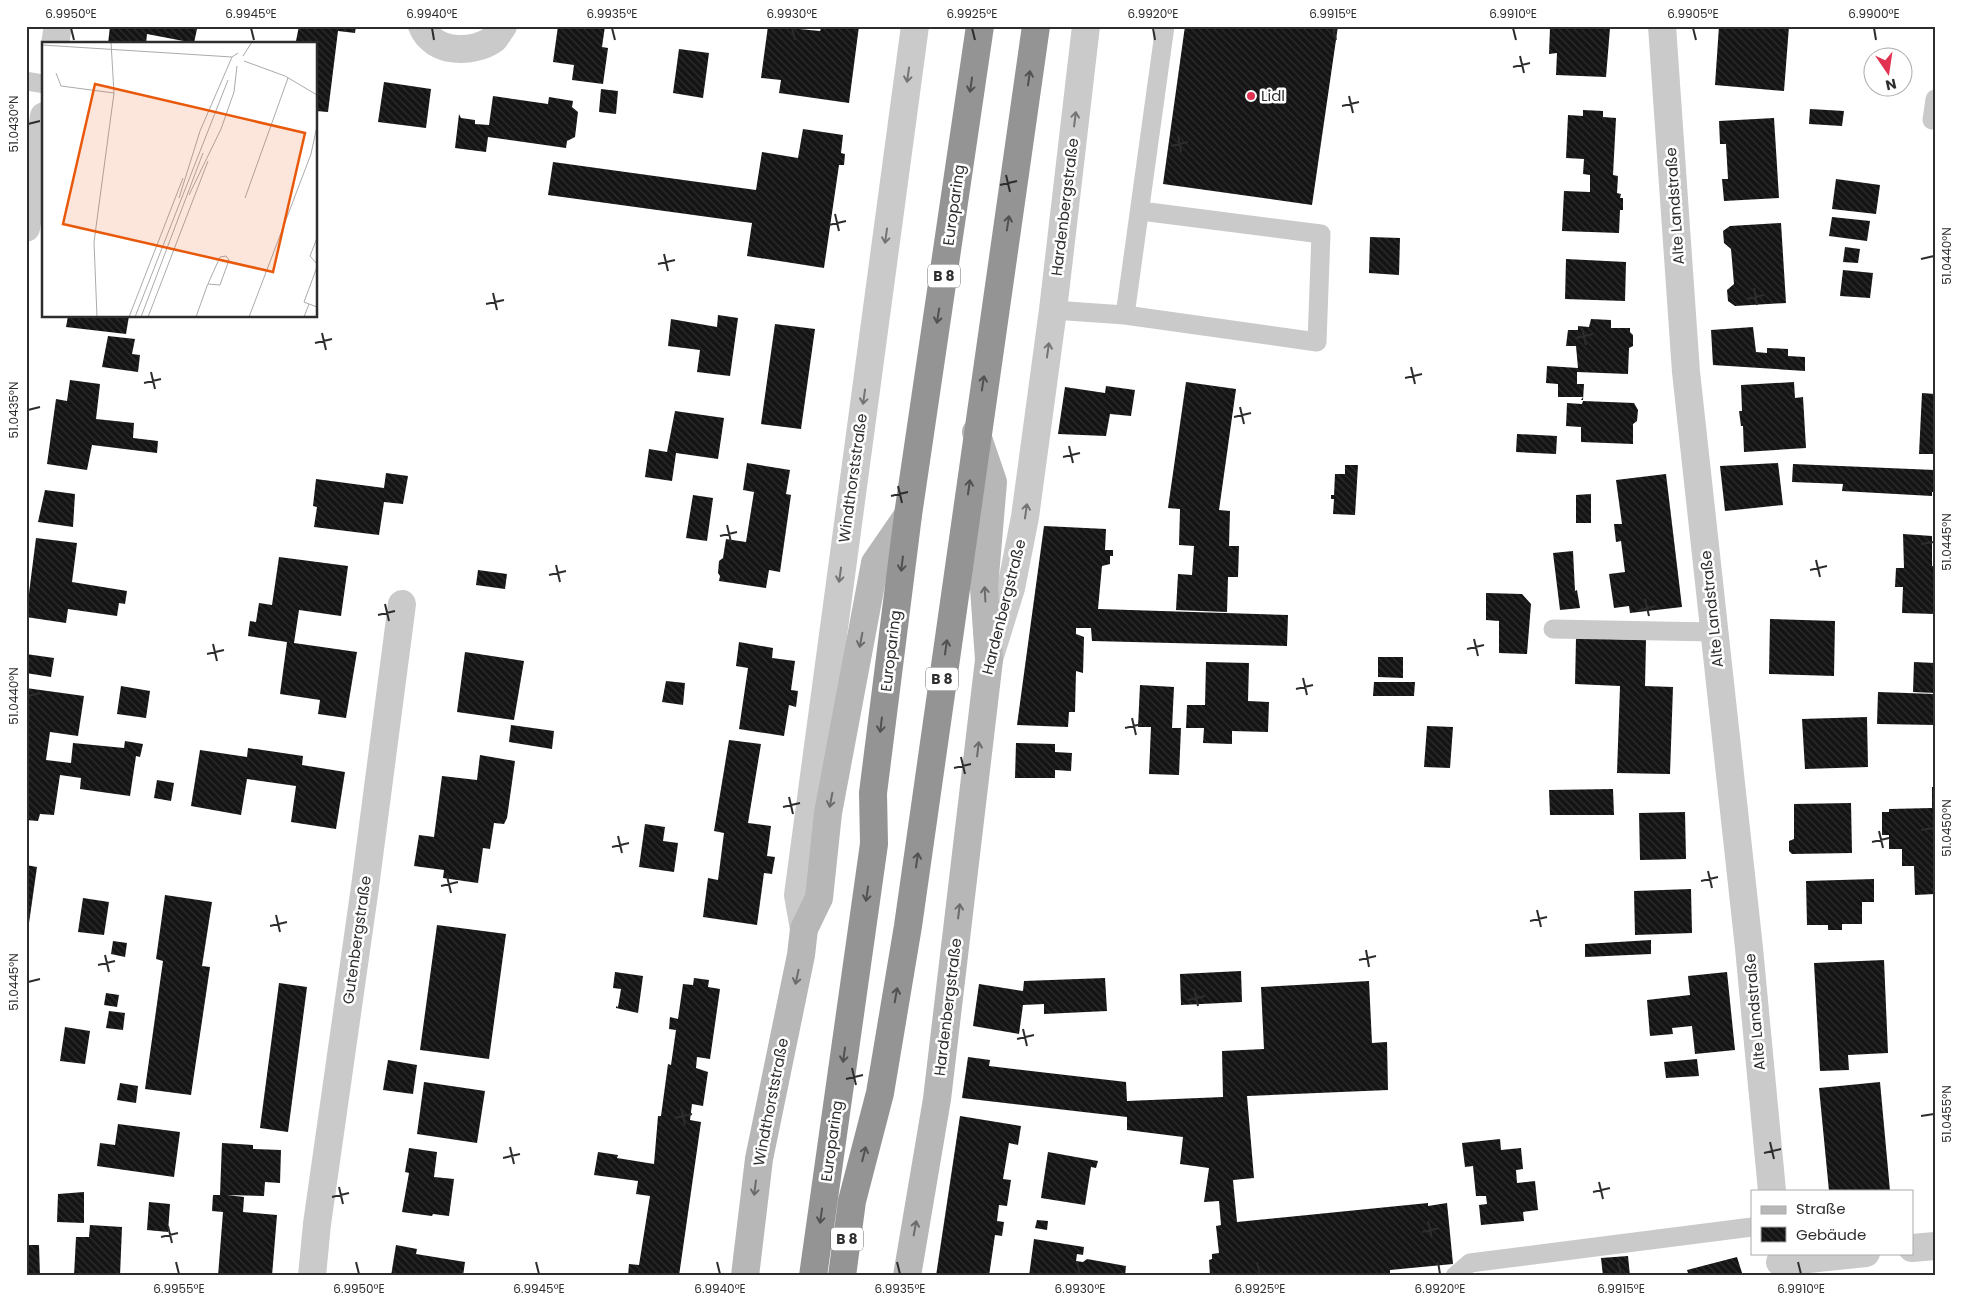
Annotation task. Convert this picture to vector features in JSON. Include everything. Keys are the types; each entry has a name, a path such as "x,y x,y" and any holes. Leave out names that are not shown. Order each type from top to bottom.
{"highway":[{"name":"Europaring","path":"813,1276 874,844 873,793 908,515 980,26"},
{"name":"Europaring","path":"842,1276 852,1201 880,1093 908,926 976,432 1036,26"}],"main road":[{"name":"Europaring","path":"976,432 993,482 984,588 989,660"},
{"name":"Windthorststraße","path":"745,1276 759,1160 801,955 804,929 819,898 828,813 876,564 908,515"},
{"name":"Hardenbergstraße","path":"907,1276 937,1099 989,660"}],"street":[{"path":"55,42 58,26"},
{"path":"422,26 436,43 447,48 465,50 481,46 495,38 503,26"},
{"name":"Windthorststraße","path":"804,929 798,895 799,885 915,26"},
{"name":"Hardenbergstraße","path":"989,660 1011,588 1026,517 1053,310 1086,26"},
{"name":"Alte Landstraße","path":"1662,26 1686,372 1749,948 1772,1190"},
{"path":"26,228 42,128"},
{"name":"Gutenbergstraße","path":"312,1276 317,1224 365,887 402,604"},
{"path":"1914,1248 1935,1246"},
{"path":"1781,1264 1858,1254"}],"lane":[{"path":"1125,315 1165,26"},
{"path":"26,81 42,84"},
{"path":"1932,120 1935,99"},
{"path":"1053,310 1125,315 1317,342 1321,234 1141,210"},
{"path":"1553,630 1714,632"},
{"path":"1455,1276 1470,1264 1751,1227"}],"building":[{"path":"110,26 178,26 197,29 194,42 147,34 146,42 108,42"},
{"path":"299,26 356,26 355,33 338,31 328,112 318,111 318,42 292,42 296,41"},
{"path":"558,26 605,26 602,47 608,48 603,84 572,80 574,65 553,62"},
{"path":"768,26 820,31 822,26 859,26 849,103 779,93 781,80 761,78"},
{"name":"Lidl","path":"1185,26 1338,26 1312,205 1163,184"},
{"path":"1542,26 1610,28 1606,77 1556,75 1557,53 1549,54 1550,28"},
{"path":"1719,26 1789,26 1784,91 1715,85"},
{"path":"679,49 709,53 703,98 673,93"},
{"path":"384,82 431,89 426,128 378,122"},
{"path":"601,89 618,91 616,114 599,112"},
{"path":"493,96 548,104 549,97 573,101 572,107 578,112 575,137 567,141 566,148 488,137 486,152 455,148 459,114 461,118 475,120 475,124 489,125"},
{"path":"1810,109 1844,111 1842,126 1809,124"},
{"path":"1583,110 1603,111 1603,117 1616,118 1613,175 1618,176 1617,193 1621,194 1620,198 1623,198 1623,210 1620,210 1619,233 1562,231 1564,191 1590,192 1590,175 1583,174 1584,159 1566,158 1568,115 1583,116"},
{"path":"1774,118 1779,198 1724,201 1722,179 1728,179 1726,144 1720,144 1719,121"},
{"path":"803,129 843,135 841,153 845,154 844,165 839,165 824,268 747,256 752,223 548,195 553,162 756,190 762,152 798,158"},
{"path":"1836,179 1880,185 1876,214 1832,209"},
{"path":"1832,217 1870,221 1867,241 1829,236"},
{"path":"1781,223 1786,303 1735,306 1728,301 1727,290 1734,284 1731,249 1724,243 1723,231 1730,226"},
{"path":"1370,237 1400,238 1399,275 1369,273"},
{"path":"1845,247 1860,249 1858,263 1843,262"},
{"path":"1566,259 1626,262 1625,301 1565,299"},
{"path":"1843,270 1873,273 1870,298 1840,296"},
{"path":"718,315 738,318 730,376 697,372 700,350 668,346 671,319 717,327"},
{"path":"68,318 129,318 126,334 66,327"},
{"path":"1591,319 1611,320 1611,328 1630,328 1630,332 1633,335 1633,346 1629,348 1628,374 1577,372 1577,384 1584,384 1583,400 1581,400 1583,397 1558,397 1558,384 1546,383 1547,366 1578,368 1576,346 1566,346 1568,330 1578,330 1578,326 1589,327"},
{"path":"775,324 815,329 801,429 761,424"},
{"path":"1753,327 1756,352 1767,353 1767,348 1788,349 1788,356 1805,357 1805,371 1713,365 1711,330"},
{"path":"108,336 135,339 132,354 140,355 138,372 102,367"},
{"path":"70,380 100,384 96,419 134,423 133,438 158,441 157,453 92,445 87,470 47,464 56,399 67,401"},
{"path":"1186,382 1236,389 1219,510 1230,511 1229,546 1239,546 1238,577 1228,577 1227,612 1176,610 1178,574 1192,575 1194,546 1179,545 1180,509 1168,508"},
{"path":"1794,382 1795,398 1803,397 1806,448 1744,452 1743,426 1741,426 1739,411 1742,411 1741,385"},
{"path":"1106,386 1135,390 1131,416 1110,414 1106,436 1058,434 1065,387 1105,393"},
{"path":"1922,393 1935,394 1935,454 1919,454"},
{"path":"1583,401 1634,403 1638,410 1637,421 1633,424 1633,444 1581,442 1581,427 1566,426 1567,403 1582,404"},
{"path":"675,411 724,418 718,459 676,453 672,481 645,477 649,449 667,452"},
{"path":"1517,434 1557,436 1556,454 1516,452"},
{"path":"747,463 790,470 786,494 791,495 780,572 769,570 766,588 719,581 719,561 723,558 726,539 746,542 754,492 743,490"},
{"path":"1778,463 1783,505 1725,511 1720,466"},
{"path":"1793,464 1935,470 1935,492 1932,492 1932,496 1842,491 1843,484 1792,482"},
{"path":"1345,465 1358,465 1355,515 1333,514 1334,499 1331,499 1331,495 1334,495 1335,474 1345,474"},
{"path":"386,473 408,476 403,504 384,502 379,535 314,527 317,507 313,506 316,479 384,488"},
{"path":"1666,474 1682,607 1630,613 1629,606 1614,608 1609,574 1625,572 1621,541 1616,542 1614,524 1622,524 1616,480"},
{"path":"45,490 75,494 73,527 38,522"},
{"path":"1591,494 1591,523 1576,523 1576,495"},
{"path":"693,495 713,498 707,541 686,538"},
{"path":"1044,526 1106,529 1105,550 1113,550 1113,556 1110,556 1110,564 1102,566 1098,609 1288,615 1287,646 1092,641 1091,628 1076,628 1076,634 1084,637 1083,673 1076,671 1075,712 1069,712 1068,727 1017,725"},
{"path":"1903,534 1932,536 1932,566 1935,566 1935,614 1902,613 1903,587 1895,587 1896,568 1904,568"},
{"path":"36,538 77,543 72,582 127,591 125,604 119,603 117,616 68,609 66,623 26,617"},
{"path":"1573,551 1575,591 1577,590 1580,608 1560,610 1553,553"},
{"path":"279,557 348,566 341,616 299,610 294,643 357,652 346,718 318,714 320,700 280,694 287,642 248,636 250,621 256,622 259,603 272,605"},
{"path":"478,570 507,574 505,589 476,585"},
{"path":"1486,593 1522,594 1531,604 1527,654 1499,653 1499,621 1486,620"},
{"path":"1770,619 1835,621 1834,676 1769,674"},
{"path":"1576,638 1646,640 1645,686 1673,687 1670,774 1617,773 1620,686 1575,684"},
{"path":"739,642 773,648 772,658 795,661 791,690 798,691 796,707 789,705 784,736 739,729 748,668 736,666"},
{"path":"465,652 524,661 514,720 457,712"},
{"path":"26,654 54,658 51,677 26,673"},
{"path":"1378,657 1403,657 1403,678 1378,677"},
{"path":"1206,662 1249,663 1248,701 1269,702 1268,732 1232,731 1232,744 1203,743 1204,728 1186,728 1187,705 1205,705"},
{"path":"1914,662 1935,663 1935,693 1913,692"},
{"path":"666,681 685,683 683,705 662,702"},
{"path":"1374,682 1415,682 1414,696 1373,696"},
{"path":"1140,685 1174,687 1172,728 1181,728 1179,775 1149,774 1151,727 1138,727"},
{"path":"121,686 150,691 146,718 117,714"},
{"path":"26,688 84,696 78,736 50,732 46,760 71,763 73,743 124,748 125,741 143,744 140,757 136,756 130,796 80,789 81,778 60,775 54,815 40,814 38,821 26,820"},
{"path":"1878,692 1935,694 1935,725 1877,724"},
{"path":"1867,717 1868,767 1805,769 1802,719"},
{"path":"511,725 554,731 552,749 509,742"},
{"path":"1427,726 1453,727 1450,768 1424,767"},
{"path":"729,740 761,744 748,823 771,826 767,856 775,857 772,874 764,873 757,925 703,917 708,878 718,880 724,833 714,831"},
{"path":"1016,743 1055,744 1055,752 1072,753 1071,771 1055,770 1055,778 1015,778"},
{"path":"248,748 303,756 302,765 345,772 336,829 291,822 296,786 247,779 241,815 191,806 200,750 247,757"},
{"path":"480,755 515,761 507,818 504,824 494,823 490,849 483,848 478,883 443,878 444,870 414,866 419,835 434,837 442,776 477,780"},
{"path":"157,780 174,783 171,801 154,798"},
{"path":"1932,787 1935,787 1935,894 1915,895 1914,866 1902,866 1902,849 1889,849 1889,835 1882,835 1882,812 1889,812 1889,809 1932,808"},
{"path":"1613,789 1614,815 1550,815 1549,790"},
{"path":"1851,803 1852,853 1792,854 1789,851 1789,841 1794,839 1794,804"},
{"path":"1685,812 1686,859 1640,860 1639,813"},
{"path":"645,824 665,827 663,841 678,843 674,872 639,867"},
{"path":"26,865 37,867 27,937 26,936"},
{"path":"1874,879 1874,902 1862,902 1862,924 1842,924 1842,930 1828,930 1828,925 1807,925 1806,881"},
{"path":"1691,889 1692,933 1635,935 1634,891"},
{"path":"165,895 212,902 202,966 210,967 191,1095 145,1089 163,961 156,959"},
{"path":"83,898 109,902 104,935 78,932"},
{"path":"437,925 506,934 489,1059 420,1050"},
{"path":"1651,940 1651,954 1585,957 1585,944"},
{"path":"113,941 127,943 125,957 111,954"},
{"path":"1884,960 1888,1053 1848,1055 1849,1070 1820,1071 1814,963"},
{"path":"1241,971 1242,1002 1181,1005 1180,974"},
{"path":"615,972 643,976 638,1013 616,1008 616,1006 618,1007 621,989 613,988"},
{"path":"1727,972 1735,1050 1695,1054 1692,1026 1672,1028 1673,1034 1650,1036 1647,1000 1690,995 1688,976"},
{"path":"694,978 709,980 708,987 720,989 710,1059 697,1057 696,1068 708,1072 703,1106 692,1104 690,1120 701,1122 679,1276 628,1276 629,1264 639,1265 650,1196 636,1194 638,1181 594,1175 598,1152 618,1155 617,1158 654,1164 658,1116 661,1116 668,1064 671,1065 676,1030 669,1029 670,1017 678,1019 683,984 693,985"},
{"path":"1105,978 1107,1011 1044,1014 1044,1004 1023,1005 1019,1034 973,1026 979,984 1023,991 1024,981"},
{"path":"1369,981 1372,1043 1387,1042 1388,1090 1247,1096 1254,1178 1233,1180 1237,1222 1428,1203 1428,1206 1447,1203 1453,1264 1390,1270 1390,1274 1400,1273 1400,1276 1210,1276 1209,1260 1212,1259 1212,1254 1219,1253 1216,1226 1221,1225 1219,1201 1204,1202 1209,1168 1180,1164 1183,1137 1127,1130 1127,1117 962,1098 968,1057 990,1060 989,1066 1126,1082 1127,1101 1223,1097 1222,1051 1264,1049 1261,987"},
{"path":"279,983 307,987 288,1132 260,1128"},
{"path":"106,993 119,995 117,1007 104,1005"},
{"path":"109,1011 125,1013 123,1030 106,1028"},
{"path":"65,1027 90,1031 85,1064 60,1061"},
{"path":"1697,1059 1699,1076 1666,1078 1664,1062"},
{"path":"388,1060 417,1065 413,1094 383,1090"},
{"path":"424,1082 485,1091 477,1143 417,1134"},
{"path":"1880,1082 1890,1190 1829,1190 1819,1088"},
{"path":"120,1083 138,1086 136,1103 117,1100"},
{"path":"960,1116 1021,1126 1018,1145 1009,1143 1003,1179 1011,1180 1007,1206 999,1205 997,1221 1004,1222 1002,1236 995,1235 989,1276 936,1276"},
{"path":"118,1124 180,1132 174,1177 97,1166 100,1143 115,1145"},
{"path":"1500,1139 1501,1150 1521,1148 1523,1169 1516,1170 1517,1183 1535,1181 1538,1210 1523,1212 1524,1221 1481,1225 1479,1205 1487,1204 1486,1196 1476,1196 1473,1166 1465,1167 1462,1143"},
{"path":"222,1143 253,1145 253,1149 281,1150 280,1183 265,1182 264,1196 227,1195 244,1197 243,1212 277,1215 272,1276 218,1276 223,1212 212,1211 213,1195 220,1195"},
{"path":"409,1148 437,1152 434,1177 454,1179 449,1216 402,1212 409,1173 405,1172"},
{"path":"1048,1152 1098,1161 1096,1168 1091,1167 1085,1205 1041,1198"},
{"path":"84,1192 84,1223 57,1222 58,1194"},
{"path":"149,1202 170,1204 168,1232 147,1230"},
{"path":"1037,1220 1048,1221 1047,1230 1035,1228"},
{"path":"90,1225 122,1227 120,1276 74,1276 76,1237 89,1237"},
{"path":"1034,1239 1084,1247 1083,1255 1077,1254 1076,1261 1083,1262 1087,1259 1126,1266 1125,1276 1029,1276"},
{"path":"26,1245 39,1245 40,1276 26,1276"},
{"path":"396,1245 417,1249 416,1254 465,1262 463,1276 391,1276"},
{"path":"1628,1256 1630,1276 1603,1276 1601,1258"},
{"path":"1737,1257 1743,1276 1689,1276 1687,1270"}],"place":[{"name":"Lidl","path":"1251,96"}]}
